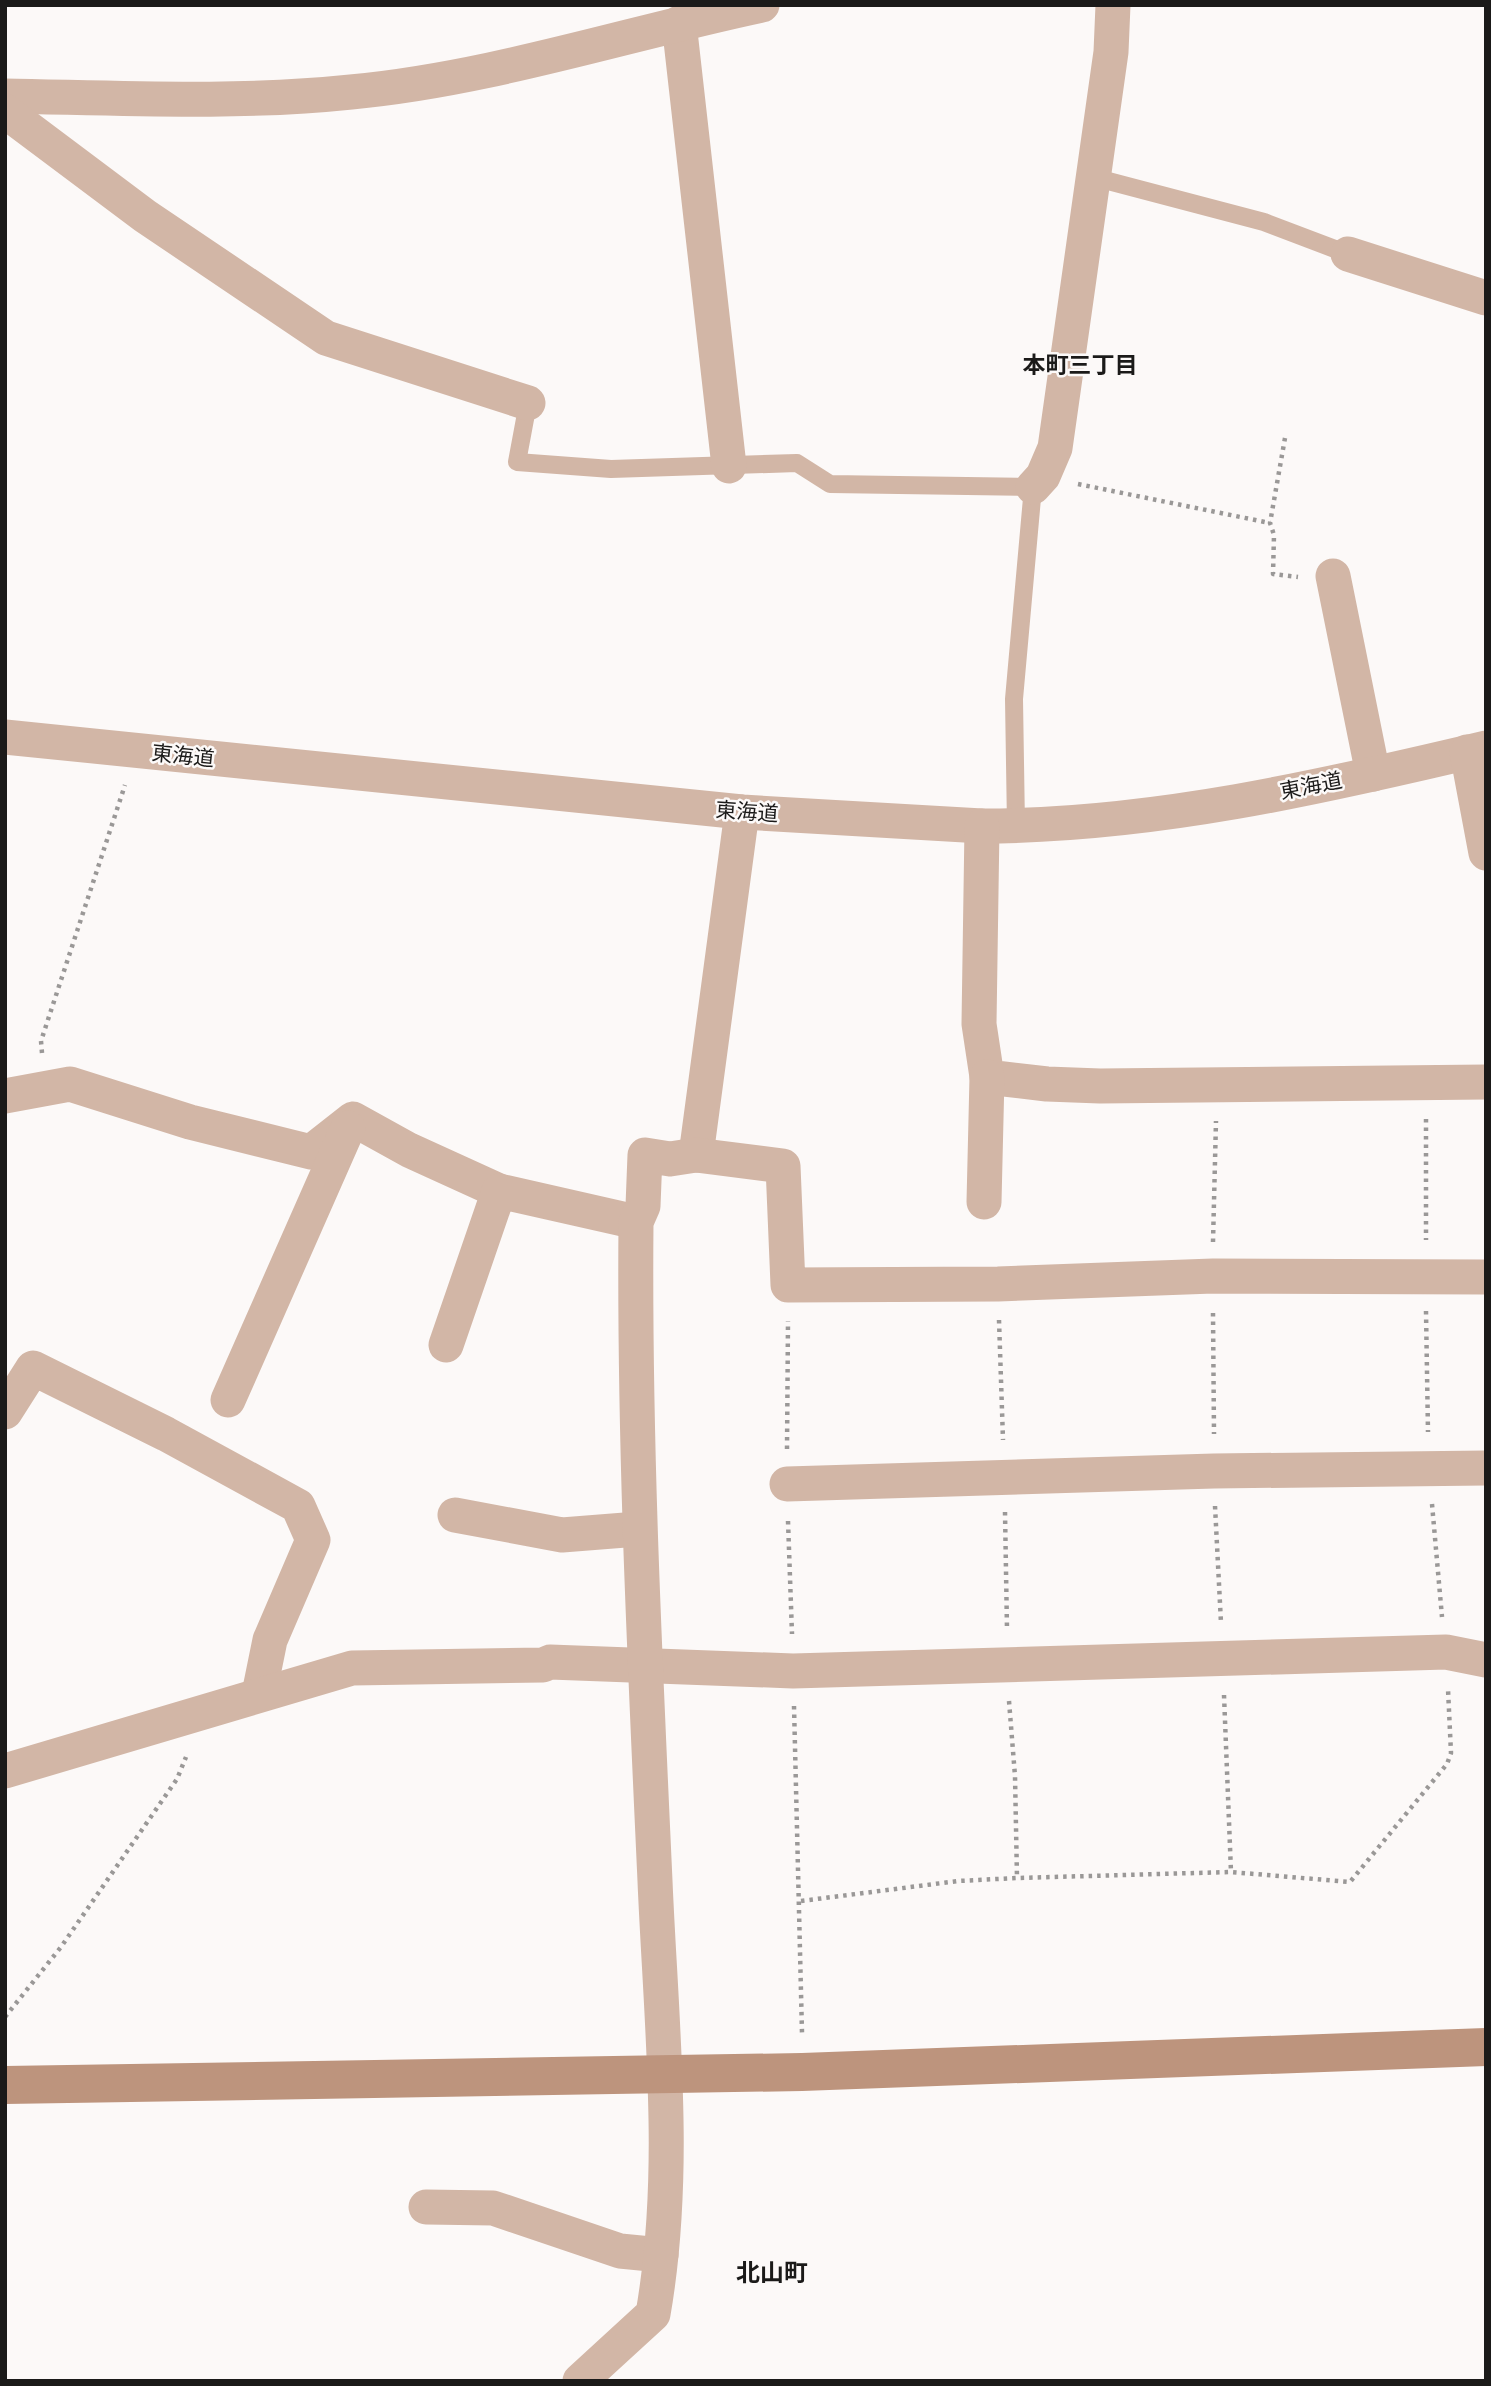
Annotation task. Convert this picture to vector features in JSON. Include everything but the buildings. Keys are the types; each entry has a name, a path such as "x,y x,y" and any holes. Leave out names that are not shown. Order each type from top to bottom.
{"street":[{"path":"5,96 220,98 351,93 463,76 762,5"},
{"path":"1038,482 1055,448 1111,51 1113,5"},
{"path":"679,23 729,466"},
{"path":"5,111 145,216 326,338 528,403"},
{"path":"1348,254 1486,298"},
{"path":"1333,576 1373,774"},
{"name":"東海道","path":"5,737 742,812 982,826 1016,826 1148,814 1373,774 1476,750"},
{"path":"1476,750 1486,853"},
{"path":"696,1155 742,812"},
{"path":"982,826 979,1024 987,1077 984,1202"},
{"path":"987,1077 1047,1084 1216,1087 1486,1082"},
{"path":"5,1096 70,1084 190,1122 311,1152 353,1119"},
{"path":"353,1119 409,1150 499,1191 636,1222"},
{"path":"228,1400 333,1156 353,1119"},
{"path":"580,2381 653,2314 667,2189 638,1529 634,1363 636,1222 643,1206 645,1155 670,1158 696,1155 783,1166 788,1285 998,1284 1213,1276 1486,1277"},
{"path":"446,1345 499,1191"},
{"path":"5,1412 33,1368 166,1434 298,1506 313,1541 270,1640 259,1694"},
{"path":"787,1484 1214,1471 1486,1468"},
{"path":"456,1515 562,1535 638,1529"},
{"path":"5,1771 352,1668 542,1665 550,1662 793,1671 1222,1661 1446,1652 1486,1660"},
{"path":"5,2085 802,2073 1486,2047"},
{"path":"426,2207 493,2208 620,2251 661,2255"}],"lane":[{"path":"1093,177 1264,222 1348,254"},
{"path":"528,403 517,462 611,469 797,463 830,484 1038,482 1014,699 1016,826"}],"path":[{"path":"1285,438 1270,523 1274,535 1273,574 1317,579 1333,576"},
{"path":"1038,482 1270,523"},
{"path":"44,1089 41,1041 137,751"},
{"path":"1216,1087 1214,1471 1231,1872"},
{"path":"998,1284 1008,1580 1006,1666 1015,1776 1017,1878"},
{"path":"801,1901 958,1881 1017,1878 1231,1872 1350,1882 1447,1764 1451,1753 1446,1652 1429,1469"},
{"path":"793,1671 801,1901 802,2073"},
{"path":"5,2017 61,1947 177,1779 204,1710"}],"district":[{"name":"本町三丁目","path":"1080,365"},
{"name":"北山町","path":"772,2273"}]}
